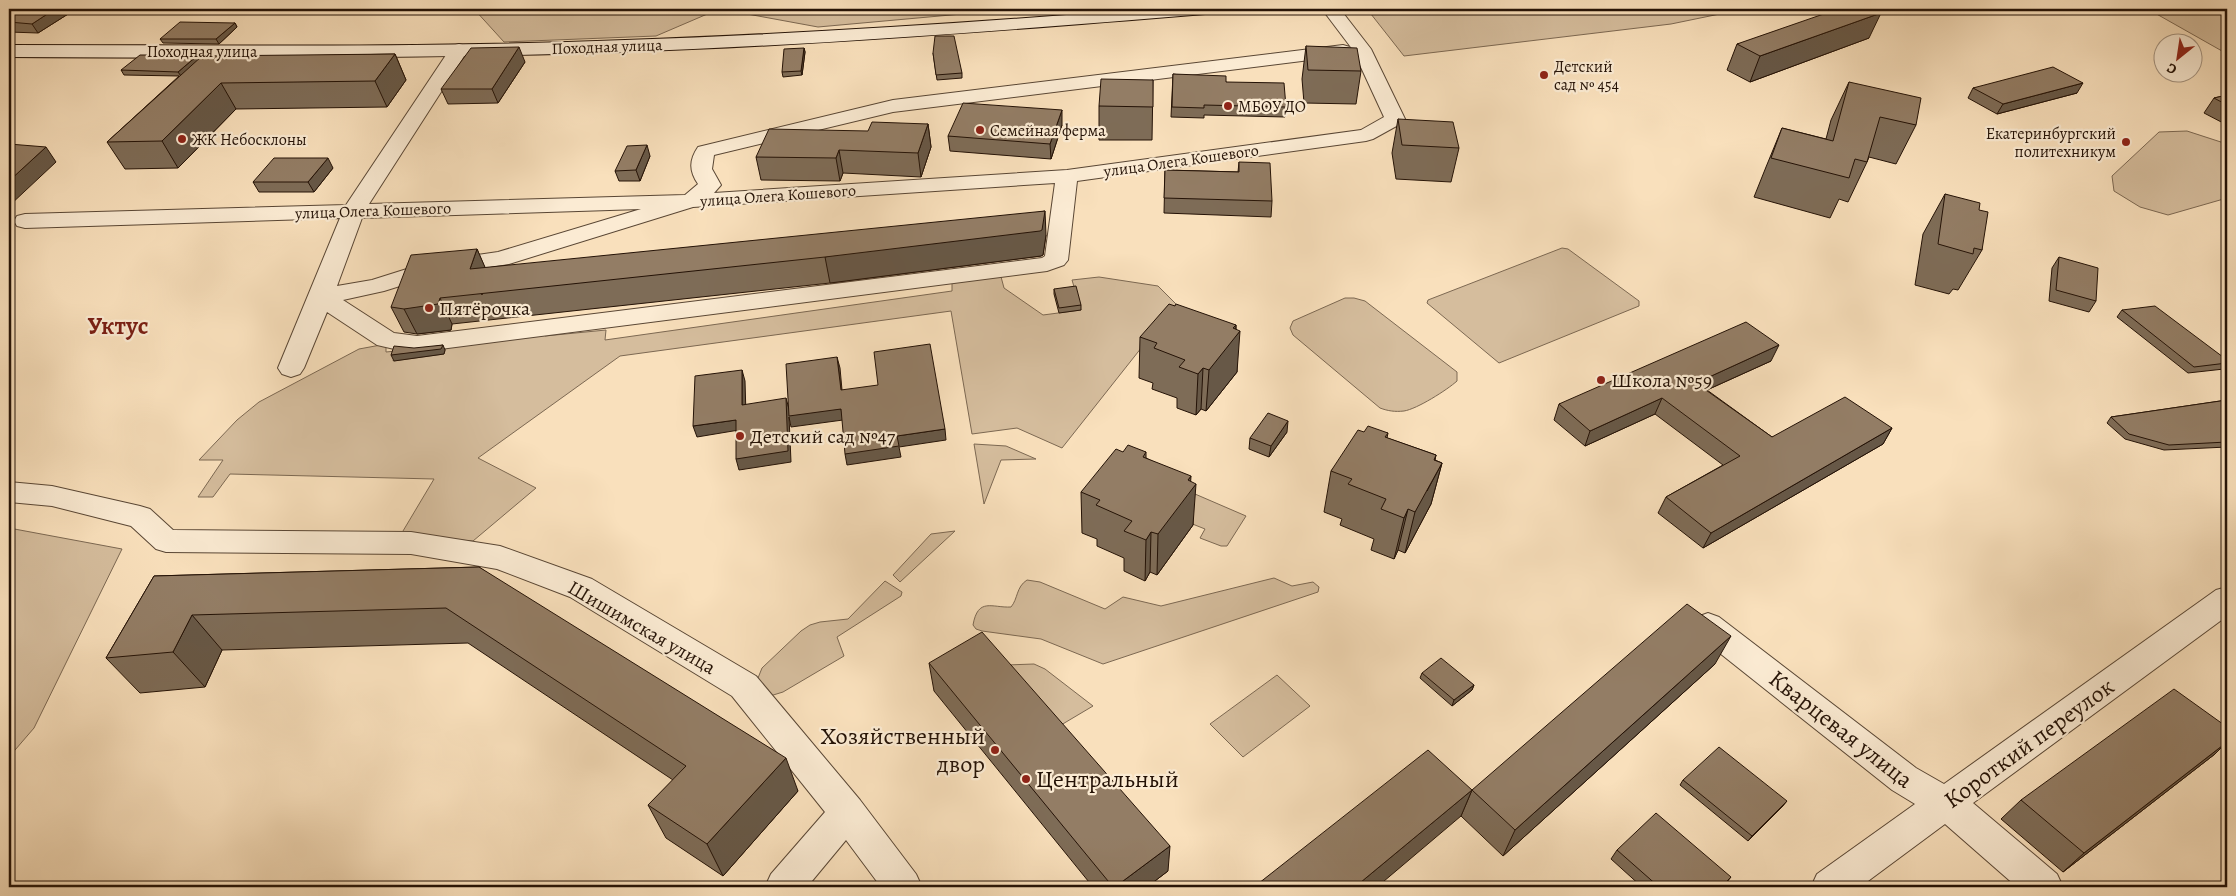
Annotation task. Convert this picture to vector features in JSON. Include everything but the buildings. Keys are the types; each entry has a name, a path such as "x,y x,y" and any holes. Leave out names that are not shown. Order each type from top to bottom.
{"street":[{"name":"Походная улица","path":"9,51 459,50 624,46 973,28 1205,9"},
{"name":"улица Олега Кошевого","path":"26,221 691,201 1067,176 1366,135 1395,119 1362,49 1331,9"},
{"path":"321,297 376,286 429,269 501,259 691,201 710,185 701,174 701,161 704,152 893,106 1362,49"},
{"path":"291,368 321,297 354,210 459,50"},
{"path":"321,297 386,339 417,344 1047,264 1056,260 1067,176"},
{"name":"Шишимская улица","path":"9,492 52,496 140,517 166,541 411,543 500,558 581,588 744,686 847,812 903,887"},
{"name":"Короткий переулок","path":"1830,887 2227,599"},
{"name":"Кварцевая улица","path":"1708,626 1904,779 1947,803 2044,887"},
{"path":"784,887 847,812"}],"shaded area":[{"path":"474,9 719,9 656,36 504,42"},
{"path":"720,9 1017,9 818,27"},
{"path":"1367,9 1744,9 1671,24 1404,56"},
{"path":"2153,12 2227,12 2227,52 2204,41 2204,32 2188,32"},
{"path":"2187,131 2227,144 2227,198 2168,215 2140,207 2114,191 2112,176 2159,132"},
{"path":"1562,248 1568,249 1639,301 1639,306 1499,363 1427,303 1428,300"},
{"path":"1000,273 1004,288 1043,315 1081,310 1072,280 1099,277 1158,286 1176,304 1062,448 1017,428 972,434 951,311 620,356 478,458 536,488 473,541 400,536 434,479 230,474 213,497 198,497 223,460 199,460 237,420 259,402 359,349 386,344 386,352 396,351 393,361 444,354 447,344 544,332 545,336 606,330 605,340 952,291 952,278"},
{"path":"1345,298 1365,301 1457,372 1457,381 1432,399 1410,410 1389,411 1380,408 1293,335 1290,328 1293,321"},
{"path":"974,444 1006,446 1036,459 1001,460 984,504"},
{"path":"1195,494 1246,516 1227,546 1221,546 1200,538 1205,529 1185,521"},
{"path":"9,528 122,549 34,728 9,757"},
{"path":"955,531 900,582 893,575 931,534"},
{"path":"1274,578 1292,586 1313,582 1319,587 1318,592 1103,664 1041,639 982,631 976,629 973,625 975,616 982,607 1011,607 1021,586 1027,580 1040,582 1105,609 1123,597 1161,606"},
{"path":"885,581 902,592 901,596 837,637 844,656 783,692 770,696 759,685 758,678 762,668 801,631 810,625 820,622 848,619"},
{"path":"1034,664 1045,669 1093,706 1061,725 1006,665"},
{"path":"1277,675 1310,706 1243,757 1210,724"}],"place":[{"name":"Детский сад № 454","path":"1544,75"},
{"name":"МБОУ ДО","path":"1228,106"},
{"name":"Семейная ферма","path":"980,130"},
{"name":"ЖК Небосклоны","path":"182,139"},
{"name":"Екатеринбургский политехникум","path":"2126,142"},
{"name":"Пятёрочка","path":"429,308"},
{"name":"Школа №59","path":"1601,380"},
{"name":"Детский сад №47","path":"740,436"},
{"name":"Хозяйственный двор","path":"995,750"},
{"name":"Центральный","path":"1026,779"}],"district":[{"name":"Уктус","path":"118,325"}]}
